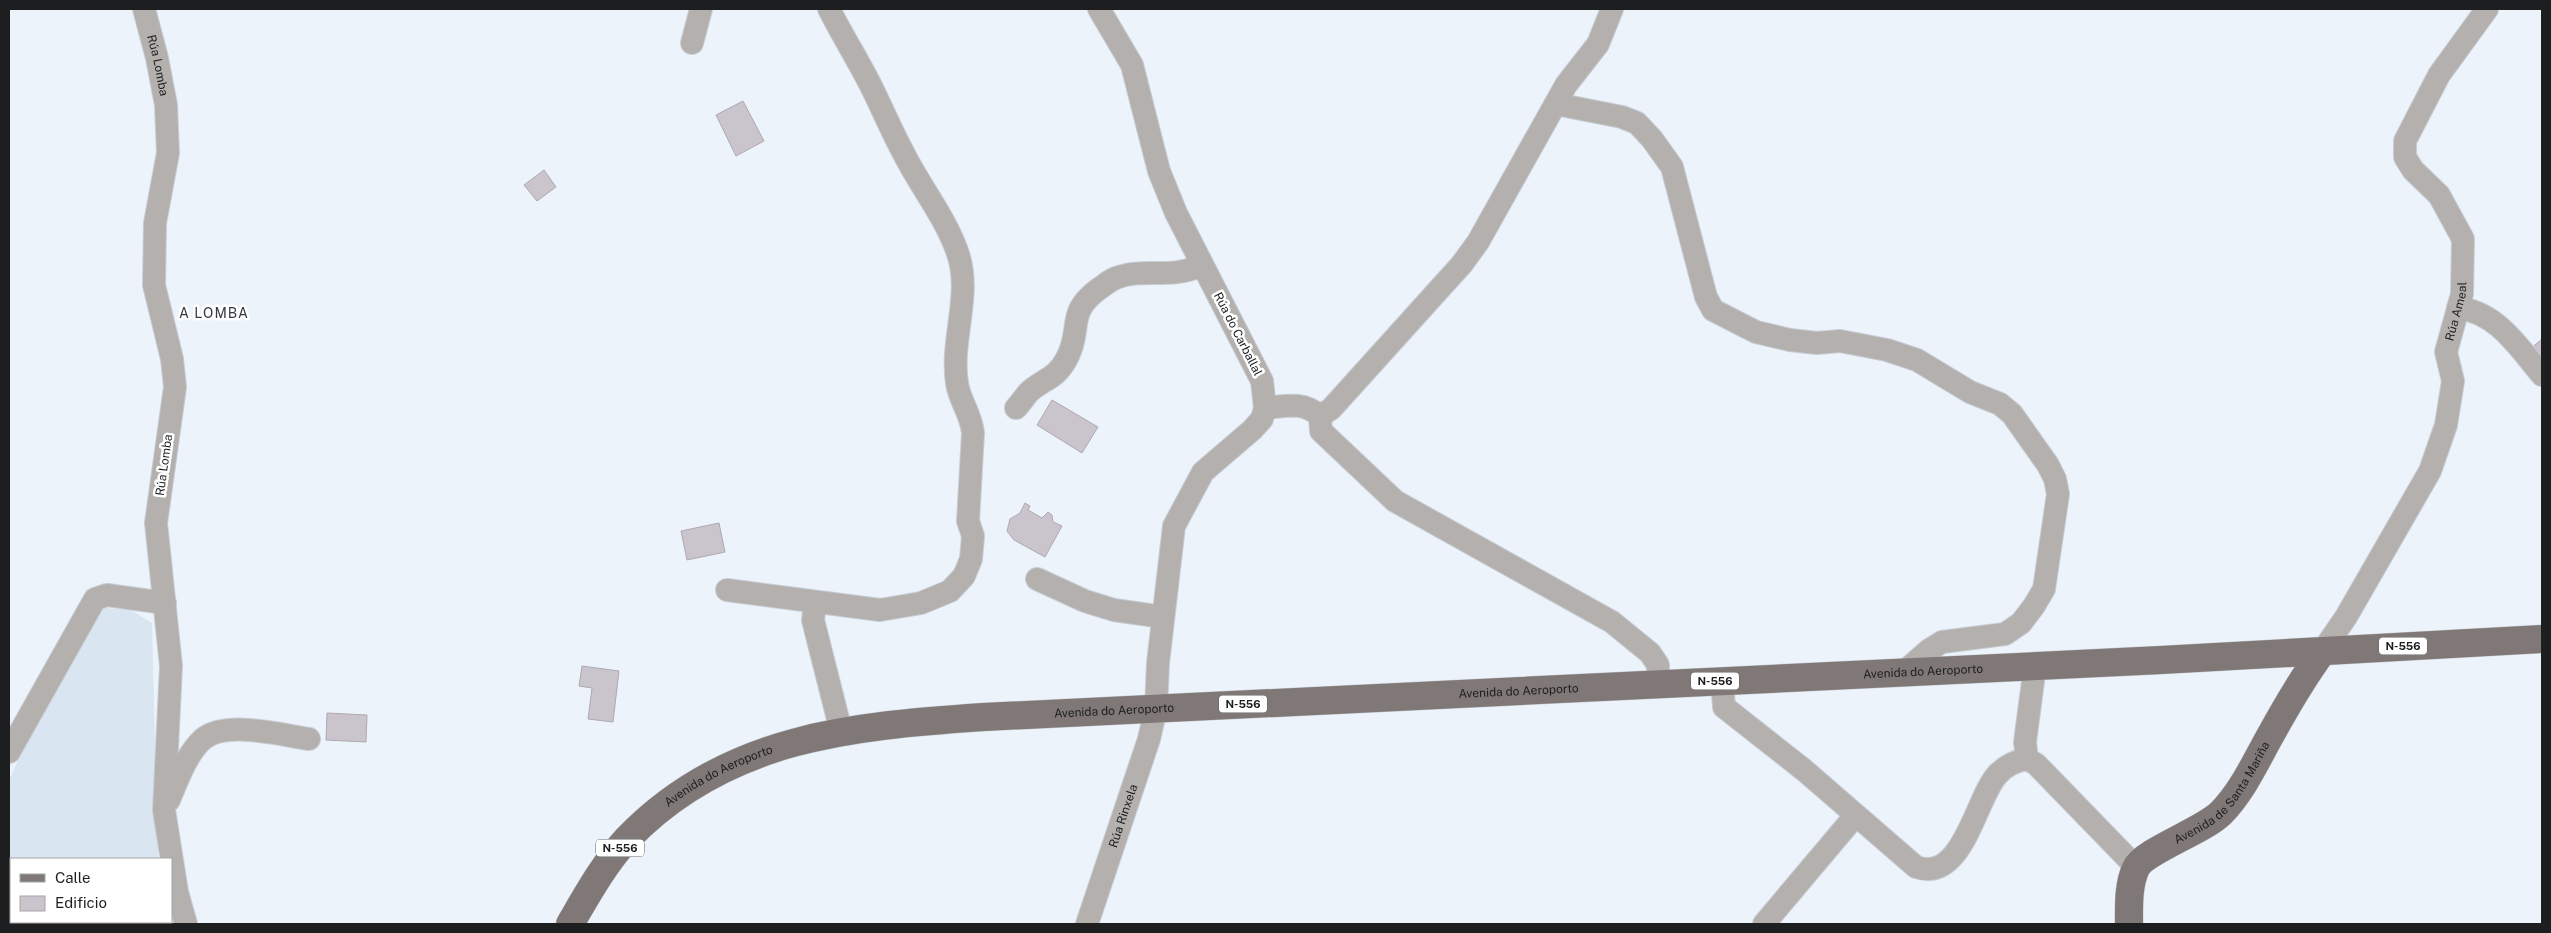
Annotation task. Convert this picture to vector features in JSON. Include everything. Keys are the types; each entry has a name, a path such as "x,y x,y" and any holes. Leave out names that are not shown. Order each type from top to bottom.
{"main road":[{"name":"Avenida do Aeroporto","path":"570,924 605,867 626,840 673,799 714,773 742,759 780,746 841,731 926,721 1156,708 2322,652 2542,639"},
{"name":"Avenida de Santa Mariña","path":"2136,867 2152,852 2189,835 2221,813 2247,777 2291,697 2322,652"},
{"path":"2129,924 2128,901 2136,867"}],"street":[{"name":"Rúa Lomba","path":"144,9 158,58 167,115 168,153 155,223 154,285 172,359 174,388 156,523 171,666 164,810 171,858"},
{"path":"692,43 701,9"},
{"path":"727,590 880,610 921,603 950,591 964,576 971,559 973,536 968,521 973,433 972,418 957,385 955,364 964,273 957,250 904,154 870,84 847,46 829,9"},
{"name":"Rúa do Carballal","path":"1099,9 1132,66 1159,171 1176,213 1262,381 1265,408"},
{"path":"1320,416 1331,409 1462,264 1478,242 1566,85 1598,44 1612,9"},
{"name":"Rúa Ameal","path":"2322,652 2346,617 2430,471 2446,425 2453,381 2446,352 2462,294 2463,239 2439,195 2409,163 2405,156 2405,141 2439,76 2487,9"},
{"path":"1556,104 1622,117 1637,123 1652,139 1672,167 1706,296 1713,310 1756,332 1790,340 1817,343 1840,341 1887,350 1917,360 1970,392 2000,404 2012,414 2048,465 2055,479 2058,494 2044,589 2034,606 2021,623 2005,634 1942,642 1928,650 1904,672"},
{"path":"1016,408 1029,392 1052,378 1068,357 1080,307 1086,298 1121,276 1189,272 1202,265"},
{"path":"2458,308 2468,309 2499,325 2542,375"},
{"path":"1156,708 1163,617 1174,526 1203,472 1252,430 1262,418 1265,408 1298,404 1313,410 1320,416 1320,431 1395,501 1620,628 1650,653 1658,665 1658,684"},
{"path":"1037,579 1085,601 1114,610 1163,617"},
{"path":"9,752 95,599 107,595 165,603"},
{"path":"815,602 813,620 841,731"},
{"path":"2027,759 2025,742 2035,666"},
{"path":"1722,681 1724,707 1804,770 1916,867 1927,870 1936,868 1959,848 1996,775 2006,767 2027,759 2036,764 2136,867"},
{"name":"Rúa Rinxela","path":"1092,922 1150,739 1156,708"},
{"path":"164,810 193,752 204,739 223,730 243,730 309,739"},
{"path":"1764,924 1856,816"},
{"name":"Rúa Lomba","path":"172,865 176,892 186,924"}],"shaded area":[{"path":"97,609 131,610 152,623 158,858 10,858 10,923 170,924 9,924 9,781 35,721"}],"building":[{"path":"743,101 764,141 736,156 716,115"},
{"path":"544,170 556,187 537,201 524,185"},
{"path":"2542,339 2542,366 2529,350"},
{"path":"1052,400 1098,427 1082,453 1037,425"},
{"path":"1025,503 1030,506 1028,510 1042,518 1048,512 1052,515 1053,522 1062,526 1045,557 1014,540 1007,531 1010,519 1020,513"},
{"path":"719,523 725,552 687,560 681,531"},
{"path":"582,666 619,671 613,722 588,719 592,688 579,686"},
{"path":"327,713 367,715 366,742 326,740"}],"district":[{"name":"A LOMBA","path":"214,313"}]}
